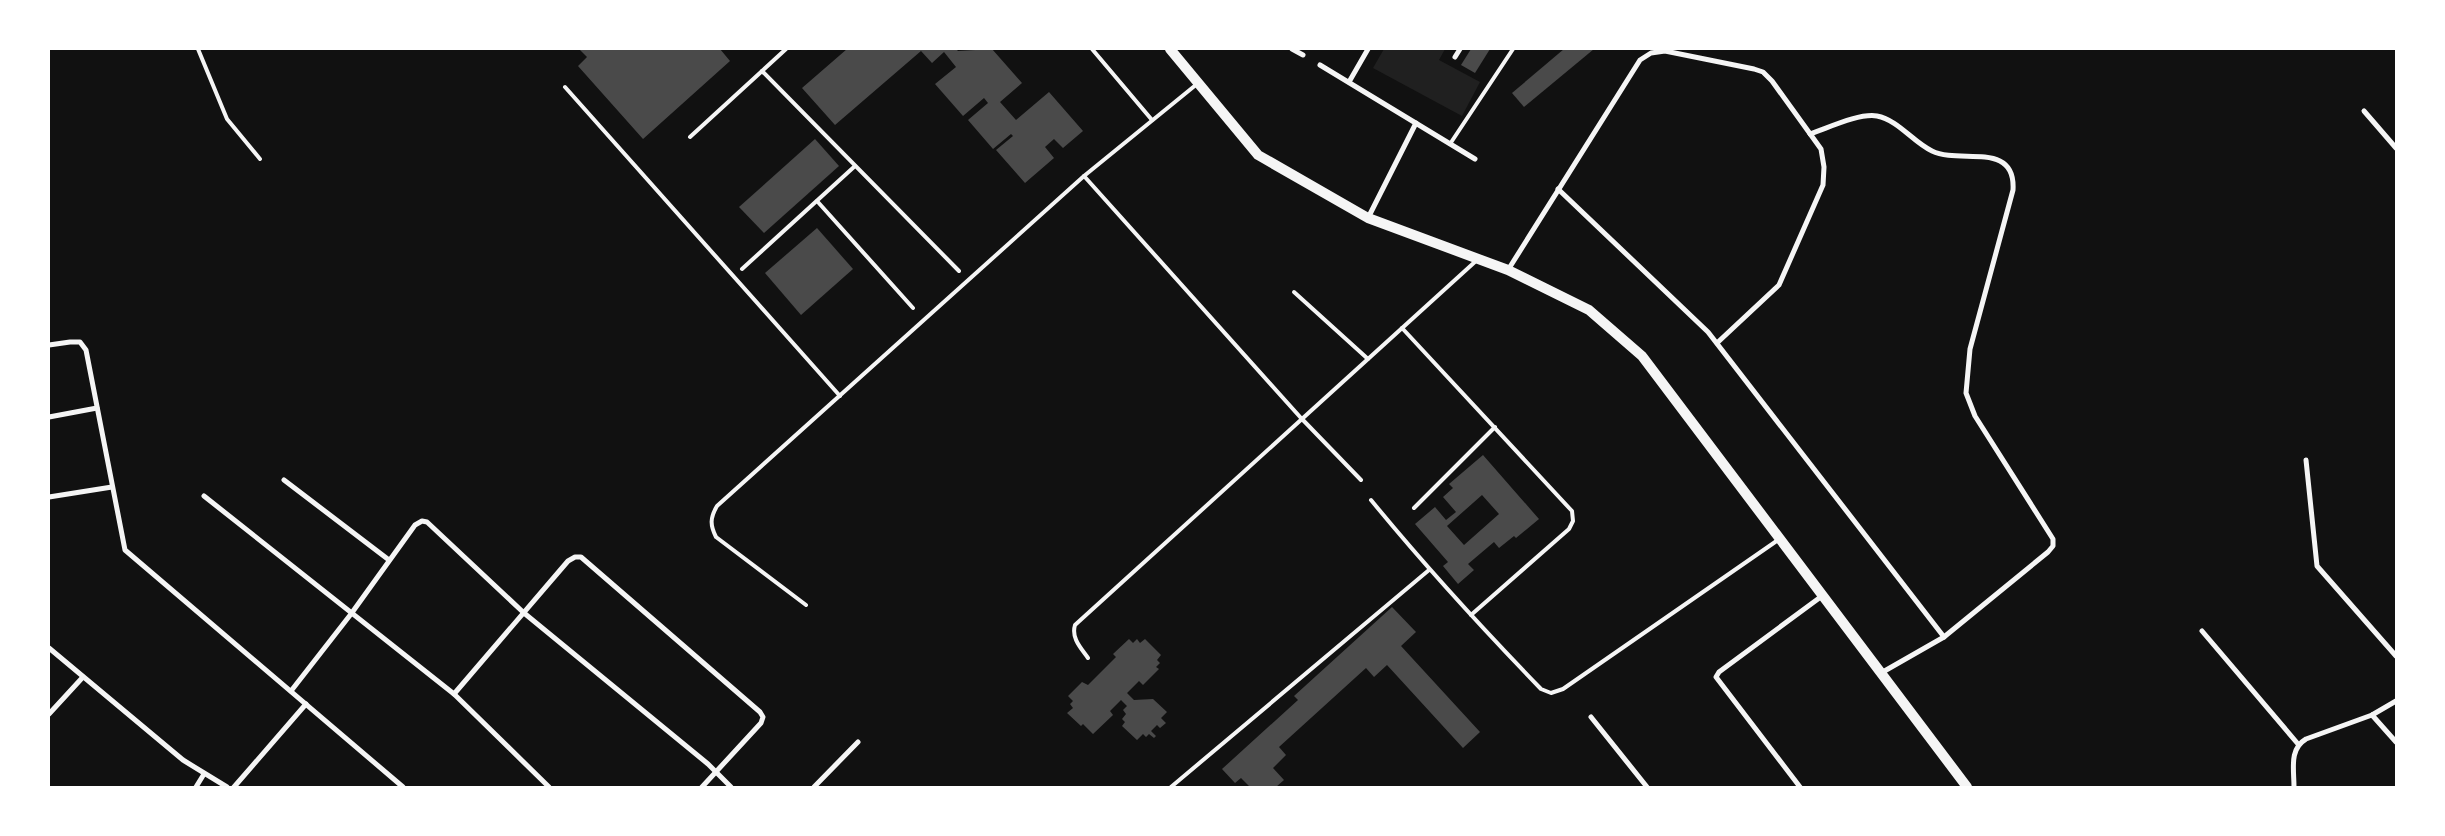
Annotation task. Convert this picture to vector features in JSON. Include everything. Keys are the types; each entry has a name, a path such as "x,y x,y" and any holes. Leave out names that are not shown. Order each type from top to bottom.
{"main road":[{"path":"1170,49 1258,155 1368,218 1508,270 1589,310 1642,356 1967,787"}],"street":[{"path":"1292,49 1303,55"},
{"path":"1349,82 1368,49"},
{"path":"1455,57 1460,49"},
{"path":"1508,270 1640,60 1651,51 1665,50 1763,72 1772,81 1821,149 1824,167 1823,185 1779,285 1717,343"},
{"path":"1320,65 1476,159"},
{"path":"2364,111 2396,148"},
{"path":"1810,134 1862,117 1877,116 1891,122 1933,151 1996,158 2011,172 2014,180 2014,190 1970,349 1966,393 1975,416 2053,539 2053,546 1944,636 1881,674"},
{"path":"1368,218 1416,123"},
{"path":"1558,190 1717,343 1944,636"},
{"path":"49,345 80,342 86,350 125,550 403,787"},
{"path":"49,418 97,408"},
{"path":"2306,460 2317,566 2396,656"},
{"path":"284,480 389,560"},
{"path":"49,497 112,486"},
{"path":"204,496 454,694 549,787"},
{"path":"291,691 352,614 415,525 422,521 427,522 524,614 716,772 731,787"},
{"path":"454,694 568,561 575,557 581,557 760,712 763,717 761,723 702,787"},
{"path":"1800,787 1716,677 1719,672 1822,596"},
{"path":"2202,631 2298,744"},
{"path":"49,648 183,760 227,787"},
{"path":"49,714 83,677"},
{"path":"2294,787 2294,752 2298,744 2306,739 2372,715 2396,701"},
{"path":"234,787 306,704"},
{"path":"2372,715 2396,742"},
{"path":"1591,717 1647,787"},
{"path":"814,787 858,742"},
{"path":"196,787 204,774"}],"lane":[{"path":"198,49 227,119 260,159"},
{"path":"690,137 786,49"},
{"path":"1092,49 1152,120"},
{"path":"1450,144 1513,49"},
{"path":"762,71 959,271"},
{"path":"806,604 716,537 711,527 711,516 717,506 1084,176 1198,83"},
{"path":"564,87 840,396"},
{"path":"742,268 855,166"},
{"path":"1084,176 1302,418 1361,480"},
{"path":"816,201 912,308"},
{"path":"1088,658 1077,642 1075,626 1478,259"},
{"path":"1294,292 1368,359"},
{"path":"1402,328 1572,511 1573,521 1569,529 1471,615"},
{"path":"1414,508 1495,427"},
{"path":"1371,500 1429,570 1541,689 1551,693 1563,688 1780,538"},
{"path":"1171,787 1429,570"}],"shaded area":[{"path":"1384,49 1445,49 1439,60 1480,82 1462,116 1373,68"}],"building":[{"path":"579,49 720,49 730,61 643,139 578,66 587,57"},
{"path":"847,49 956,49 958,51 992,49 1022,83 1000,102 1016,120 1049,92 1083,131 1063,148 1054,139 1045,147 1054,158 1025,183 996,150 1013,136 1011,134 993,149 968,120 988,103 984,98 963,116 935,84 956,67 944,52 932,63 921,51 835,125 802,88"},
{"path":"1471,49 1490,49 1475,73 1461,65"},
{"path":"1564,49 1594,49 1524,107 1512,93"},
{"path":"815,139 839,166 764,233 739,207"},
{"path":"817,228 853,269 801,315 765,273"},
{"path":"1483,455 1539,519 1516,538 1514,536 1499,548 1494,542 1468,564 1474,570 1458,584 1443,566 1448,562 1415,524 1435,507 1446,520 1456,512 1443,497 1453,488 1449,484","holes":["1482,495 1499,514 1464,545 1447,526"]},
{"path":"1392,607 1416,632 1401,646 1480,732 1463,748 1387,665 1374,677 1366,668 1279,747 1286,755 1273,768 1284,780 1276,787 1250,787 1241,778 1235,783 1222,769 1298,700 1294,696"},
{"path":"1129,639 1133,643 1137,639 1140,643 1145,639 1161,655 1157,660 1160,663 1156,667 1159,669 1143,685 1139,681 1127,693 1134,700 1153,699 1167,712 1161,718 1166,723 1160,728 1157,725 1151,731 1156,736 1154,738 1149,734 1146,737 1143,734 1137,740 1122,726 1125,722 1122,719 1126,714 1123,710 1127,706 1121,700 1110,711 1113,715 1093,734 1067,713 1073,708 1070,704 1073,701 1068,696 1082,682 1088,685 1116,657 1113,654"}]}
